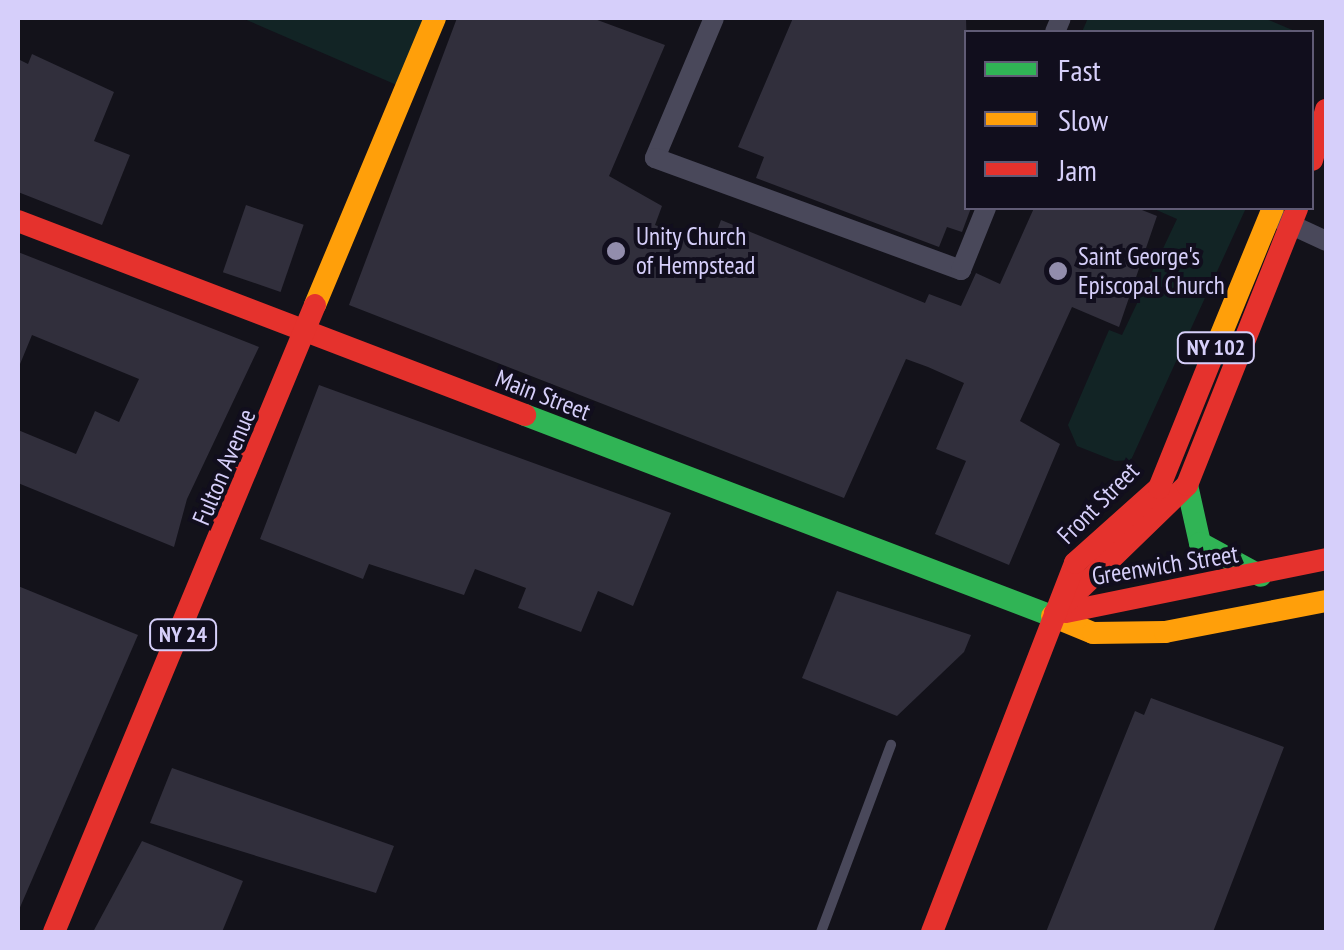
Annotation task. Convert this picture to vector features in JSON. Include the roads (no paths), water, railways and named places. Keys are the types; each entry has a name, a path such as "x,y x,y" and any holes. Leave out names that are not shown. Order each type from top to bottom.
{"main road":[{"name":"Fulton Avenue","path":"54,932 309,336 435,18"},
{"path":"1314,126 1326,100"},
{"path":"1314,153 1326,110"},
{"name":"Front Street","path":"932,932 1075,563 1159,488 1271,211"},
{"name":"Front Street","path":"1052,616 1187,484 1294,216"},
{"name":"Main Street","path":"18,220 309,336 1052,616"},
{"path":"1187,484 1200,544 1265,577"},
{"name":"Greenwich Street","path":"1052,616 1122,595 1265,577 1326,559"},
{"path":"1052,616 1093,633 1165,632 1326,602"}],"street":[{"path":"714,18 655,158 961,270 985,210"},
{"path":"1271,211 1294,216 1326,240"}],"lane":[{"path":"822,932 892,744"}],"place":[{"name":"Unity Church of Hempstead","path":"616,251"},
{"name":"Saint George's Episcopal Church","path":"1058,271"}]}
